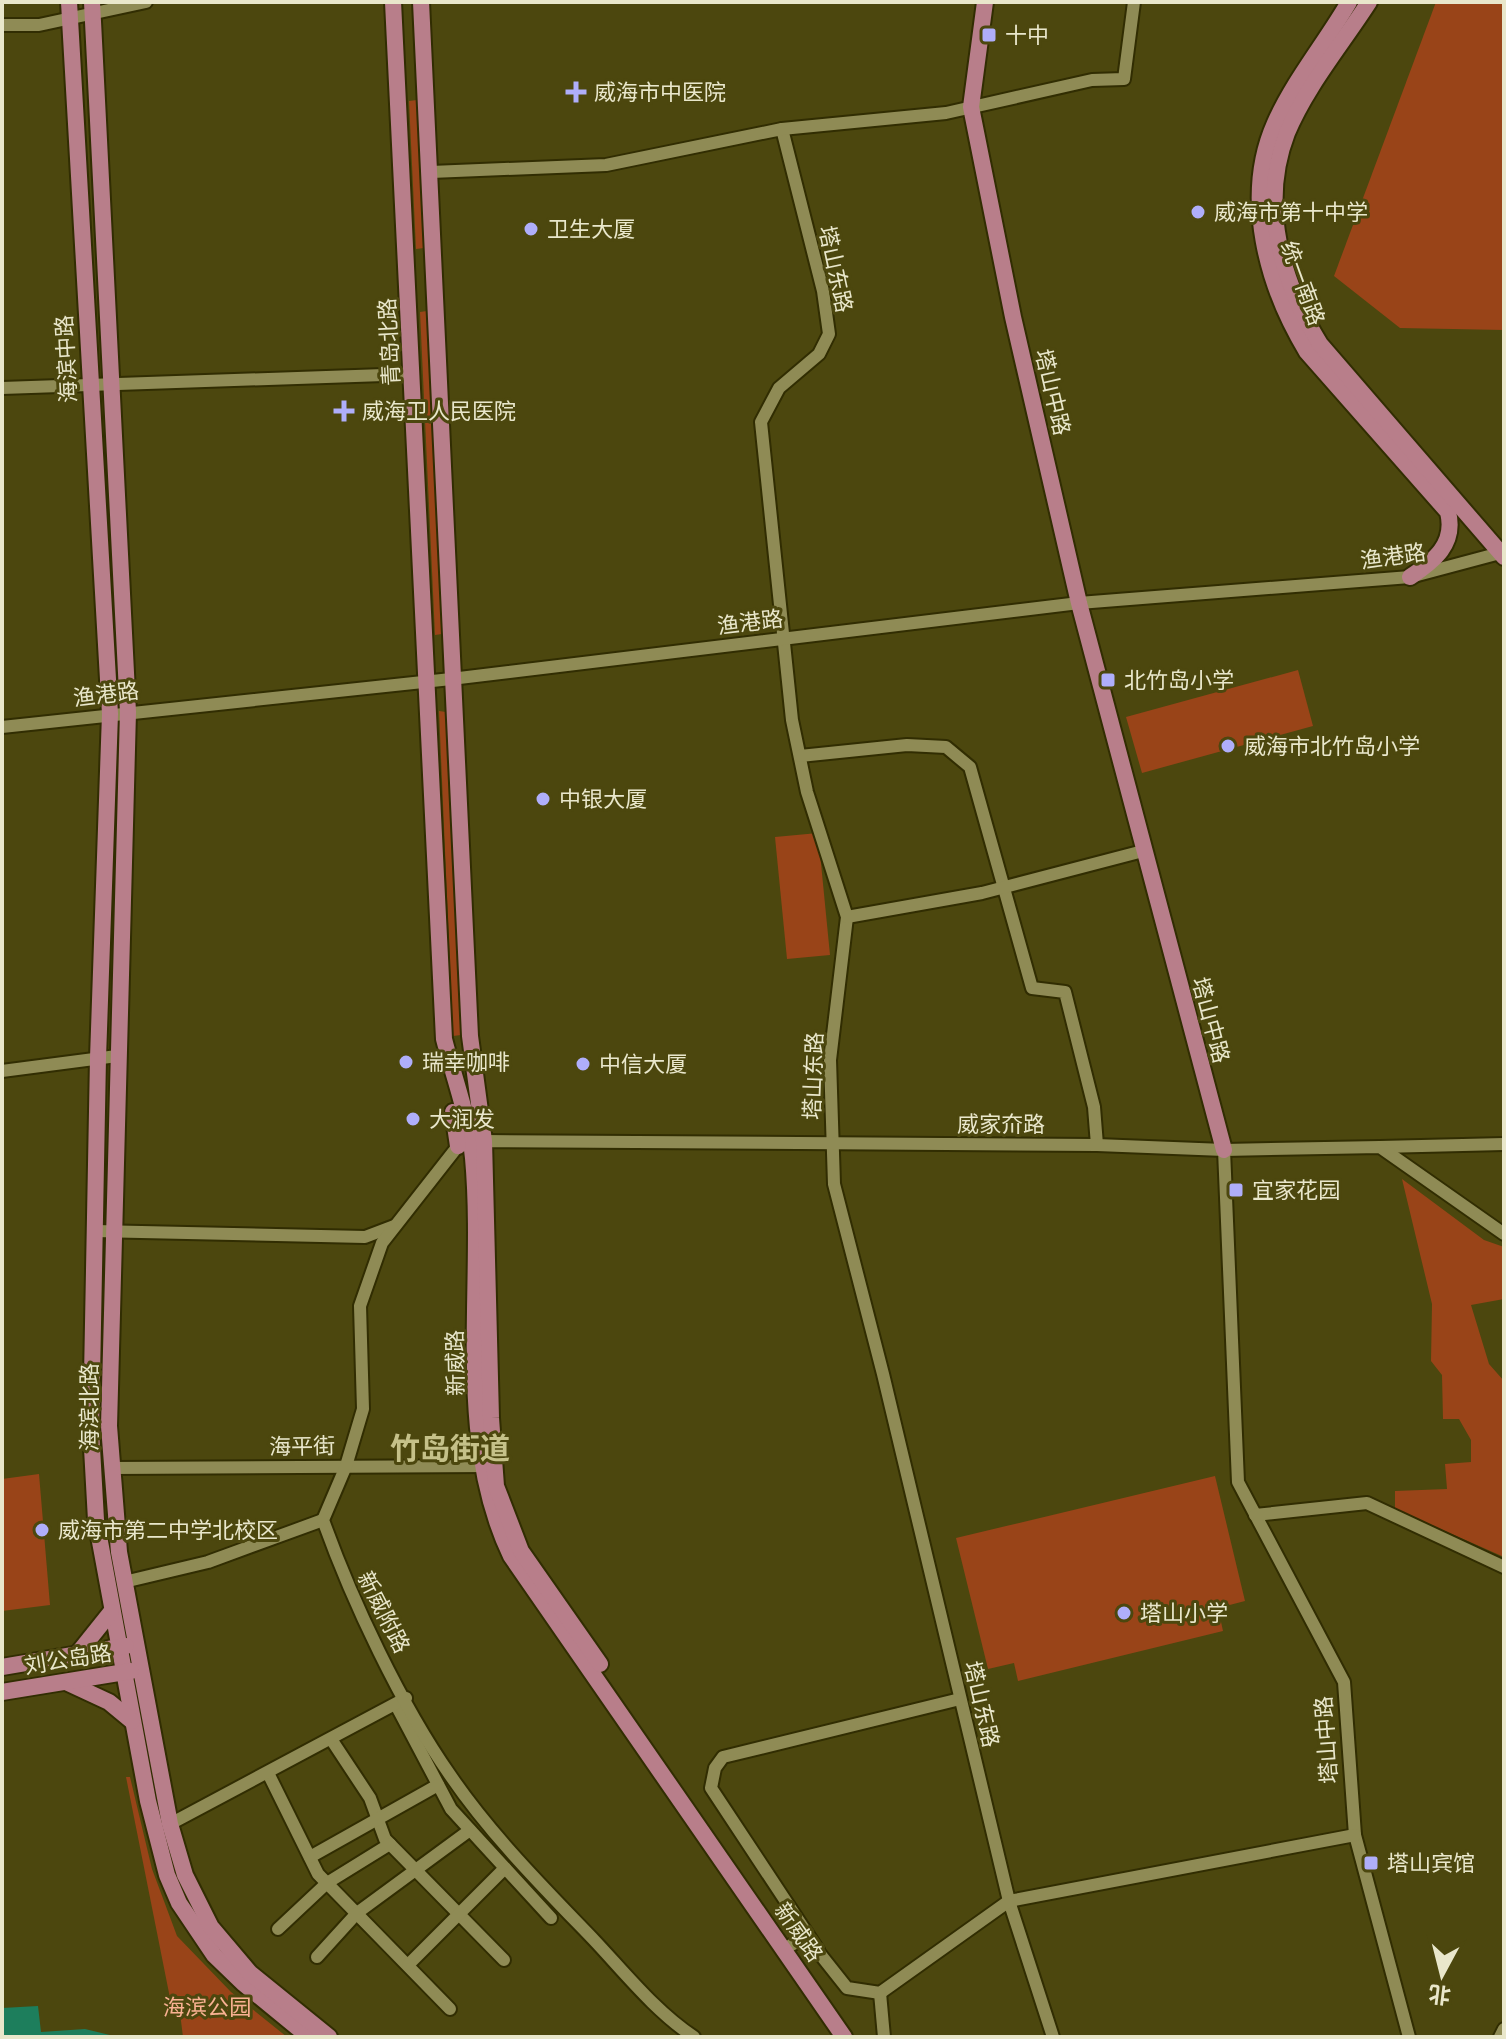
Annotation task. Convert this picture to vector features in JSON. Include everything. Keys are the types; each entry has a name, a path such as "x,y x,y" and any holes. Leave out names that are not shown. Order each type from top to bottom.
{"main road":[{"name":"青岛北路","path":"393,2 413,374 425,679"},
{"path":"421,2 431,172 451,679"},
{"name":"塔山中路","path":"985,2 971,107 1013,317 1079,603 1224,1150"},
{"name":"统一南路","path":"1349,2 1273,126 1266,151 1261,219 1265,255 1295,332 1307,352 1448,512 1448,538 1441,553 1410,577"},
{"name":"统一南路","path":"1369,2 1287,133 1276,190 1279,251 1303,317 1320,344 1502,555"},
{"name":"海滨中路","path":"92,8 128,712"},
{"name":"海滨中路","path":"69,11 110,714"},
{"name":"新威路","path":"425,679 444,1039 471,1143"},
{"name":"新威路","path":"451,679 470,1036 471,1143 487,1466 493,1519 511,1556 844,2037"},
{"name":"海滨北路","path":"128,712 117,1056 111,1468 124,1582 170,1824 185,1875 211,1927 250,1973 329,2037"},
{"name":"海滨北路","path":"110,714 98,1058 92,1469 96,1520 117,1648 156,1841 179,1903 214,1955 309,2037"},
{"name":"新威路","path":"487,1466 521,1551 856,2037"},
{"path":"79,1652 111,1612"},
{"name":"刘公岛路","path":"2,1667 135,1645"},
{"name":"刘公岛路","path":"2,1692 140,1670"},
{"path":"65,1681 109,1702 132,1721"}],"street":[{"path":"2,25 39,25 69,11 146,2"},
{"path":"431,172 606,165 782,129 946,113 1092,80 1124,79 1134,2"},
{"name":"塔山东路","path":"782,129 823,291 829,334 819,354 779,388 761,422 800,756 807,792 847,917 830,1060 834,1184 1009,1901 1053,2037"},
{"path":"2,388 413,374"},
{"name":"渔港路","path":"2,727 425,679 451,679 1079,603 1410,577 1502,555"},
{"path":"800,756 907,745 946,747 970,767 1032,988 1065,992 1094,1107 1097,1145"},
{"path":"847,917 1004,887 1143,851"},
{"path":"2,1071 117,1056"},
{"path":"124,1582 208,1562 323,1520 346,1466 363,1409 360,1306 382,1243 471,1143"},
{"name":"威家夼路","path":"471,1143 1097,1145 1224,1150 1504,1144"},
{"path":"1380,1147 1504,1234"},
{"name":"塔山中路","path":"1224,1150 1238,1482 1344,1682 1355,1835 1409,2037"},
{"path":"95,1231 365,1237 397,1225"},
{"name":"海平街","path":"111,1468 487,1466"},
{"path":"1255,1515 1367,1503 1504,1567"},
{"name":"新威附路","path":"323,1520 343,1575 401,1702 449,1774 497,1835 643,1993 694,2037"},
{"path":"960,1699 723,1757 715,1768 711,1788 820,1954 847,1988 880,1993 1009,1901 1355,1835"},
{"path":"170,1824 401,1702 451,1809 551,1918"},
{"path":"331,1739 370,1798 390,1844 504,1960"},
{"path":"268,1773 310,1857 327,1883 450,2009"},
{"path":"310,1857 438,1785"},
{"path":"317,1957 357,1913 470,1830"},
{"path":"278,1929 327,1883 390,1844"},
{"path":"408,1965 505,1868"},
{"path":"791,1945 800,1941 820,1954"},
{"path":"880,1993 884,2037"},
{"path":"1500,2037 1504,2029"}],"green space":[{"path":"1436,2 1504,2 1504,330 1400,328 1334,276"},
{"path":"417,100 424,248 416,249 409,101"},
{"path":"427,311 442,634 435,635 420,312"},
{"path":"1298,670 1313,726 1142,773 1126,717"},
{"path":"439,711 446,712 461,1035 453,1036"},
{"path":"818,833 830,955 787,959 775,837"},
{"path":"1402,1179 1484,1240 1504,1247 1504,1299 1471,1305 1489,1364 1504,1381 1504,1557 1395,1509 1395,1491 1447,1489 1445,1464 1471,1462 1471,1440 1459,1419 1443,1419 1442,1375 1431,1361 1432,1304"},
{"path":"39,1474 50,1605 2,1611 2,1479"},
{"path":"1215,1476 1245,1601 1218,1608 1223,1631 1018,1681 1014,1663 988,1669 956,1538"},
{"name":"海滨公园","path":"126,1777 130,1777 152,1869 177,1936 231,1992 287,2037 183,2037 178,1997 170,1998"}],"shaded area":[{"path":"38,2006 41,2032 85,2029 118,2037 2,2037 2,2008"}],"place":[{"name":"十中","path":"989,35"},
{"name":"威海市中医院","path":"576,92"},
{"name":"威海市第十中学","path":"1198,212"},
{"name":"卫生大厦","path":"531,229"},
{"name":"威海卫人民医院","path":"344,411"},
{"name":"北竹岛小学","path":"1108,680"},
{"name":"威海市北竹岛小学","path":"1228,746"},
{"name":"中银大厦","path":"543,799"},
{"name":"瑞幸咖啡","path":"406,1062"},
{"name":"中信大厦","path":"583,1064"},
{"name":"大润发","path":"413,1119"},
{"name":"宜家花园","path":"1236,1190"},
{"name":"威海市第二中学北校区","path":"42,1530"},
{"name":"塔山小学","path":"1124,1613"},
{"name":"塔山宾馆","path":"1371,1863"}],"district":[{"name":"竹岛街道","path":"450,1449"}]}
